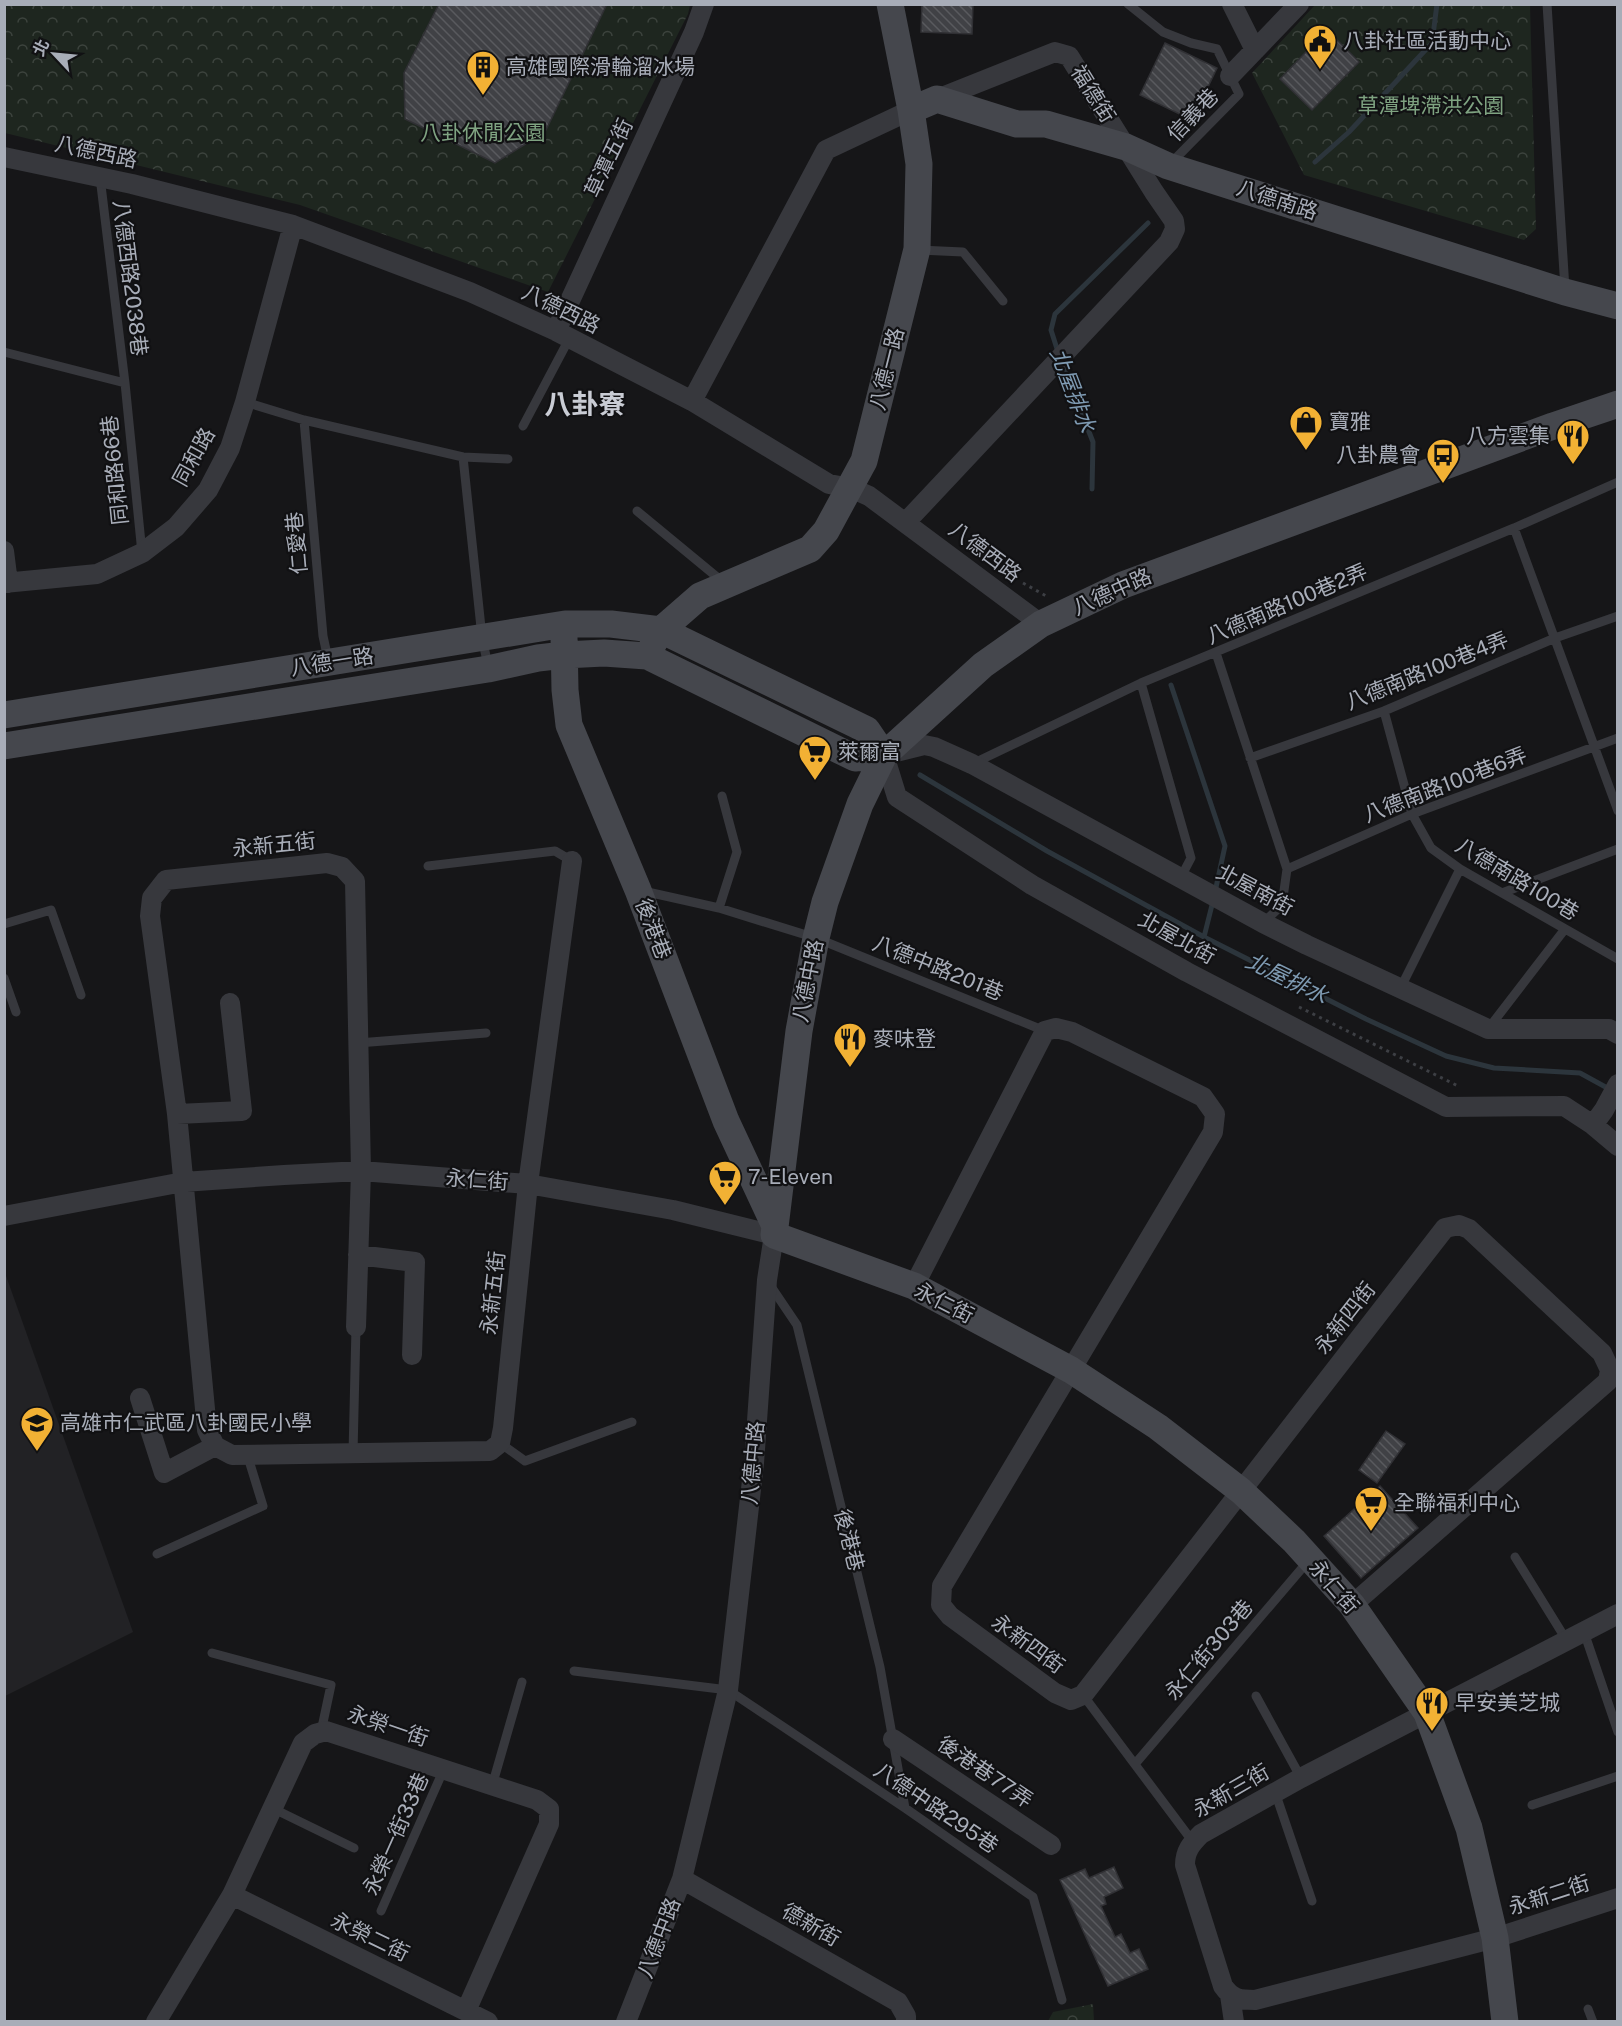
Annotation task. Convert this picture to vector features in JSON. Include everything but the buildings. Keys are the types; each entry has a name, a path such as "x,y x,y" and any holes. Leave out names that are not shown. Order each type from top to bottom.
{"street":[{"name":"草潭五街","path":"563,335 704,4"},
{"name":"八德一路","path":"646,656 661,630 700,596 810,549 826,531 864,462 917,249 919,164 890,4"},
{"path":"1232,4 1255,50"},
{"path":"1230,76 1299,4"},
{"name":"福德街","path":"692,400 826,150 911,110 1055,52 1069,56 1174,221 1173,236 906,522"},
{"name":"八德南路","path":"937,99 1017,124 1046,124 1126,147 1168,166 1565,292 1617,306"},
{"name":"八德西路","path":"4,157 100,177 293,225 471,292 692,400 829,484 851,488 869,496 1041,624"},
{"name":"同和路","path":"6,583 97,574 142,553 176,527 208,490 230,448 245,402 293,225"},
{"name":"八德中路","path":"626,2022 682,1879 728,1690 754,1463 767,1280 799,1031 825,902 860,804 884,754 983,665 1041,624 1123,585 1617,404"},
{"path":"4,551 6,583"},
{"name":"八德一路","path":"4,716 565,624 611,624 661,630 867,730 884,754 855,758 646,656 604,653 538,658 488,669 4,746"},
{"name":"後港巷","path":"565,624 565,690 569,725 638,890 726,1121 775,1231"},
{"name":"北屋南街","path":"884,754 924,745 934,747 972,764 1263,923 1488,1029 1610,1029 1617,1034"},
{"name":"北屋北街","path":"884,754 897,797 1032,885 1187,972 1446,1107 1564,1106 1599,1117 1617,1146"},
{"name":"永新五街","path":"500,1443 528,1184 572,861"},
{"name":"永新五街","path":"215,1446 207,1430 177,1114 150,916 152,898 166,880 327,863 342,867 355,881 361,1171 356,1327"},
{"path":"177,1114 242,1111 230,1003"},
{"name":"永新四街","path":"1046,1031 1056,1028 1072,1032 1203,1096 1215,1114 1213,1132 942,1586 941,1605 950,1616 1055,1693 1071,1700 1083,1695 1445,1228 1459,1225 1469,1229 1602,1353 1610,1370 1611,1384 1352,1605"},
{"path":"914,1286 1046,1031"},
{"path":"1599,1117 1617,1084"},
{"name":"永仁街","path":"4,1216 183,1182 284,1174 361,1171 528,1184 775,1231 914,1286 1071,1370 1158,1427 1242,1491 1294,1541 1352,1605 1427,1713 1469,1828 1495,1938 1505,2022"},
{"path":"358,1255 415,1262 412,1356"},
{"path":"140,1398 164,1473 215,1446 232,1455 490,1451 500,1443"},
{"name":"永新三街","path":"1233,2022 1230,1995 1223,1986 1185,1865 1185,1855 1193,1842 1201,1834 1301,1778 1617,1614"},
{"name":"永榮一街","path":"158,2021 232,1895 303,1743 326,1731 537,1800 549,1809 549,1824 466,2011"},
{"name":"後港巷77弄","path":"893,1739 1051,1845"},
{"name":"德新街","path":"682,1879 898,2002 909,2020"},
{"name":"永榮二街","path":"232,1895 488,2022"},
{"name":"永新二街","path":"1495,1938 1617,1899"},
{"path":"1230,1995 1242,2000 1255,2000 1495,1938"}],"lane":[{"name":"信義巷","path":"1128,4 1163,32 1191,43 1217,49 1239,94 1168,166"},
{"path":"1547,4 1565,292"},
{"name":"八德西路2038巷","path":"100,177 125,383"},
{"path":"917,249 963,252 1003,301"},
{"path":"523,426 563,335"},
{"path":"4,352 125,383"},
{"name":"同和路66巷","path":"125,383 142,553"},
{"path":"245,402 304,420 463,457 508,459"},
{"name":"仁愛巷","path":"304,420 323,636 329,662"},
{"path":"463,457 482,637 488,669"},
{"name":"八德南路100巷2弄","path":"972,764 1141,683 1514,528 1617,482"},
{"path":"637,511 727,585"},
{"path":"1514,528 1617,811"},
{"name":"八德南路100巷4弄","path":"1250,758 1384,711 1555,638 1617,616"},
{"path":"1216,653 1287,869 1282,905 1263,923"},
{"path":"1141,683 1191,858 1184,880"},
{"name":"八德南路100巷","path":"1384,711 1412,814 1431,848 1460,869 1617,959"},
{"name":"八德南路100巷6弄","path":"1287,869 1412,814 1617,738"},
{"path":"719,908 737,852 723,796"},
{"path":"1502,893 1617,849"},
{"path":"428,866 555,851 572,861"},
{"path":"1401,987 1460,869"},
{"name":"八德中路201巷","path":"638,890 719,908 816,938 1046,1031"},
{"path":"4,924 51,910 81,995"},
{"path":"1488,1029 1565,929"},
{"path":"4,978 16,1012"},
{"path":"358,1043 486,1034"},
{"name":"後港巷","path":"767,1280 797,1325 880,1667 905,1808"},
{"path":"353,1453 356,1327"},
{"path":"500,1443 525,1461 632,1422"},
{"path":"157,1554 263,1506 247,1454"},
{"path":"1515,1557 1575,1636 1617,1732"},
{"name":"永仁街303巷","path":"1136,1764 1310,1559"},
{"path":"212,1653 331,1685 321,1732"},
{"path":"574,1671 728,1690"},
{"path":"492,1786 522,1682"},
{"name":"八德中路295巷","path":"728,1690 1033,1897 1062,2000"},
{"path":"1083,1695 1193,1842"},
{"path":"1256,1696 1301,1778"},
{"name":"永榮一街33巷","path":"381,1911 443,1771"},
{"path":"1532,1805 1617,1776"},
{"path":"1275,1792 1312,1901"},
{"path":"272,1808 354,1848"},
{"path":"1588,2010 1593,2022"}],"path":[{"path":"1292,1004 1460,1087"}],"shaded area":[{"name":"高雄市仁武區八卦國民小學","path":"5,1273 133,1632 4,1696"}],"green space":[{"name":"八卦休閒公園","path":"5,5 690,5 688,14 548,292 300,205 5,133"},
{"name":"草潭埤滯洪公園","path":"1315,5 1530,5 1536,229 1524,240 1304,175 1252,73"},
{"path":"1093,2004 1094,2021 1048,2021 1053,2012"}],"waterway":[{"name":"北屋排水","path":"1315,162 1349,132 1432,43 1437,4"},
{"name":"北屋排水","path":"1058,352 1051,330 1055,314 1148,223"},
{"name":"北屋排水","path":"1062,363 1093,442 1092,489"},
{"name":"北屋排水","path":"1171,685 1225,846 1215,892"},
{"name":"北屋排水","path":"920,775 1047,851 1204,937 1366,1019 1446,1056 1494,1068 1580,1073 1611,1090"},
{"name":"北屋排水","path":"1204,937 1213,901"}],"place":[{"name":"八卦社區活動中心","path":"1320,70"},
{"name":"高雄國際滑輪溜冰場","path":"483,96"},
{"name":"寶雅","path":"1306,451"},
{"name":"八方雲集","path":"1573,465"},
{"name":"八卦農會","path":"1443,484"},
{"name":"萊爾富","path":"815,781"},
{"name":"麥味登","path":"850,1068"},
{"name":"7-Eleven","path":"725,1206"},
{"name":"高雄市仁武區八卦國民小學","path":"37,1452"},
{"name":"全聯福利中心","path":"1371,1532"},
{"name":"早安美芝城","path":"1432,1732"}],"district":[{"name":"八卦寮","path":"585,405"}]}
